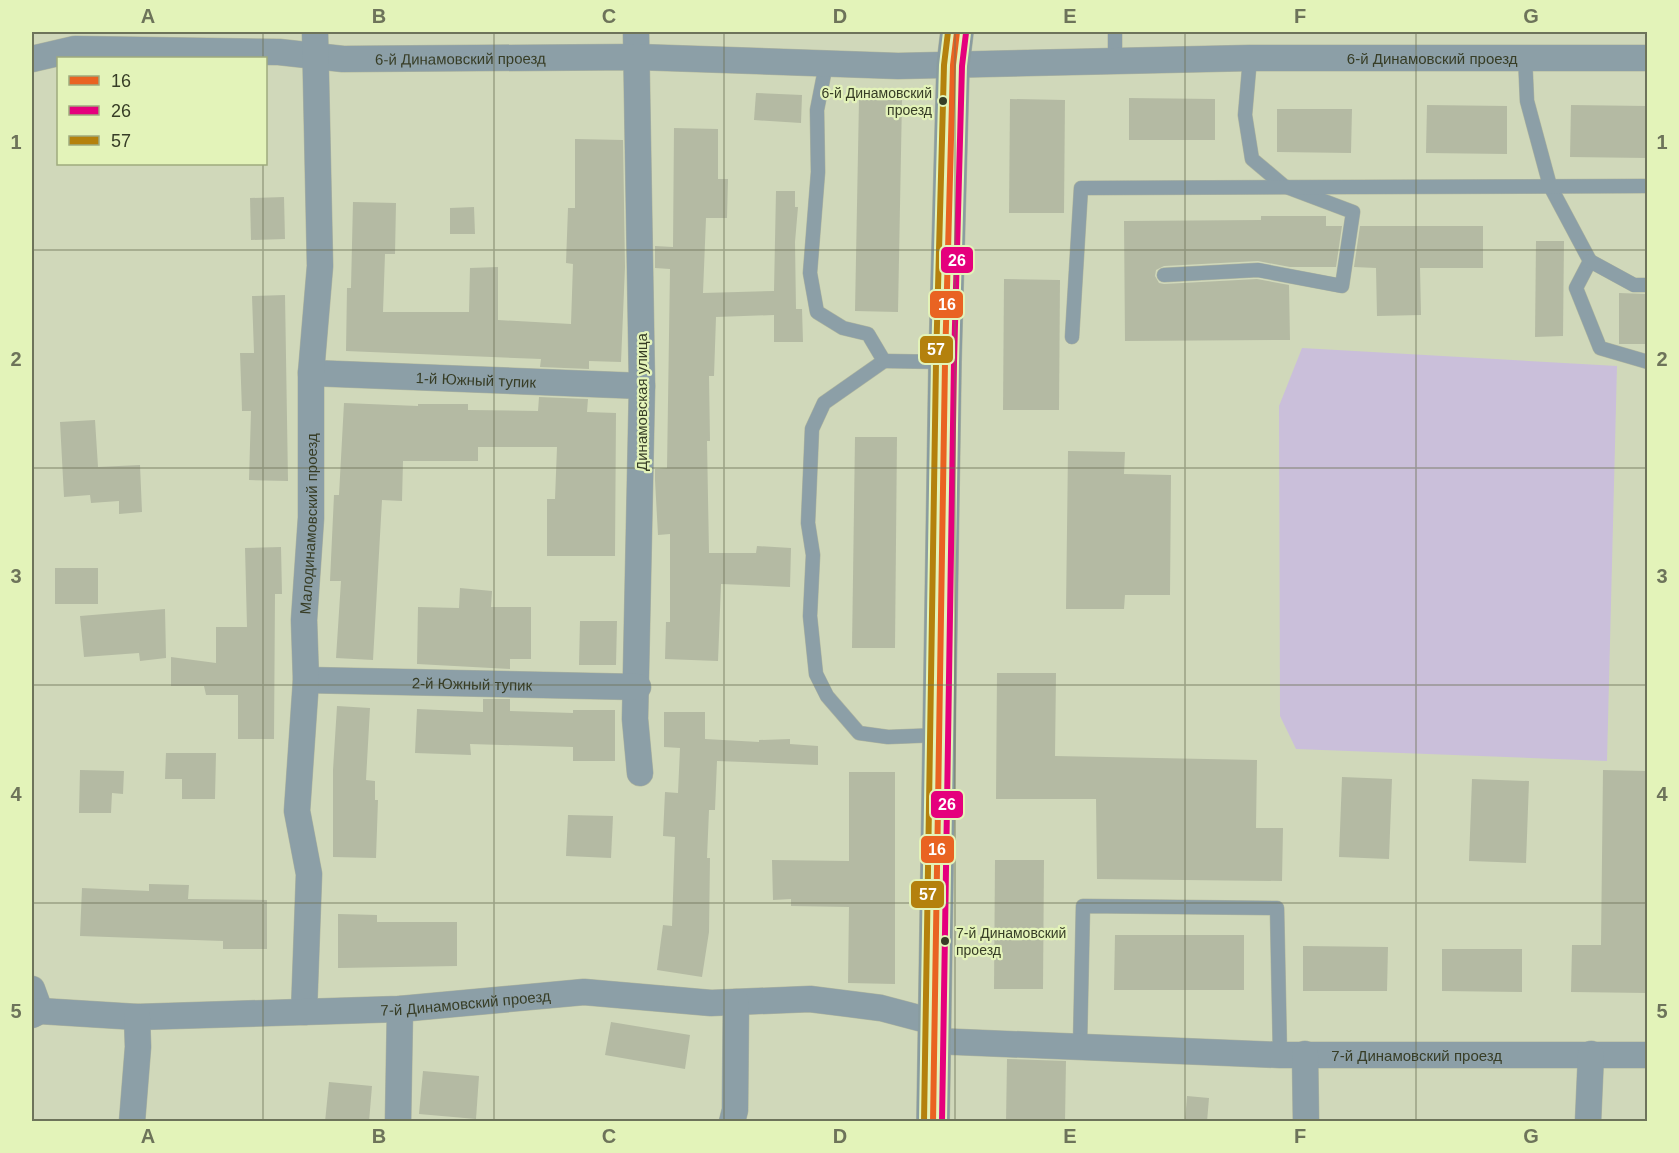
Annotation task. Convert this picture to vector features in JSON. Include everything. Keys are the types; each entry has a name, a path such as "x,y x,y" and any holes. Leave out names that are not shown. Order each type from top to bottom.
{"street":[{"name":"Динамовская улица","path":"636,32 642,386 638,687 635,719 640,772"},
{"path":"933,1122 945,362 953,65 957,32"},
{"name":"6-й Динамовский проезд","path":"32,59 75,49 279,52 315,43 343,59 638,57 826,64 953,65 1250,58 1524,56 1647,58"},
{"name":"Малодинамовский проезд","path":"304,1012 309,874 297,811 306,680 304,620 311,518 311,373 320,266 315,43"},
{"name":"1-й Южный тупик","path":"311,373 642,386"},
{"name":"2-й Южный тупик","path":"306,680 638,687"},
{"name":"7-й Динамовский проезд","path":"34,1005 137,1017 400,1009 584,992 711,1004 810,999 881,1008 934,1031 1080,1045 1280,1055 1647,1055"},
{"path":"732,1122 735,1110 735,1002"},
{"path":"398,1122 400,1009"},
{"path":"132,1122 138,1047 137,1017"},
{"path":"1305,1054 1306,1122"},
{"path":"1588,1122 1591,1054"}],"lane":[{"path":"1114,61 1115,32"},
{"path":"1524,56 1527,101 1550,186 1590,261 1634,285 1647,285"},
{"path":"1164,275 1258,270 1342,286 1353,213 1284,186 1252,159 1245,115 1250,58"},
{"path":"826,64 817,110 818,172 810,273 817,312 843,328 868,334 884,361"},
{"path":"1072,337 1081,188 1647,186"},
{"path":"1590,261 1576,288 1600,348 1647,362"},
{"path":"939,735 888,737 859,733 827,696 816,674 810,616 813,555 808,523 812,429 824,403 884,361 945,362"},
{"path":"1080,1045 1083,906 1276,908 1280,1055"}],"shaded area":[{"path":"1302,348 1617,366 1607,761 1296,749 1280,716 1279,406"}],"building":[{"path":"756,93 802,95 801,123 754,120"},
{"path":"1129,98 1215,99 1215,140 1129,140"},
{"path":"859,99 902,100 898,312 855,311"},
{"path":"1010,99 1065,100 1064,213 1009,213"},
{"path":"1427,105 1507,106 1507,154 1426,153"},
{"path":"1571,105 1647,106 1647,158 1570,157"},
{"path":"1277,109 1352,109 1351,153 1277,152"},
{"path":"674,128 718,129 718,179 728,179 727,218 706,218 703,293 774,291 776,191 795,191 795,207 798,207 795,242 796,309 802,309 803,342 774,342 774,315 716,317 714,376 709,376 710,441 707,441 709,553 756,553 757,546 791,548 790,587 721,584 718,661 665,659 666,622 670,622 670,534 658,535 655,469 667,468 670,269 655,268 655,246 673,247"},
{"path":"575,139 623,140 625,267 621,362 589,361 589,369 540,367 541,359 346,351 347,288 351,288 353,202 396,203 395,254 385,254 383,312 469,312 470,268 498,267 498,320 571,324 573,264 566,263 568,208 575,208"},
{"path":"284,197 285,239 251,240 250,198"},
{"path":"474,207 475,234 450,234 450,208"},
{"path":"1261,216 1326,216 1326,226 1342,226 1336,267 1290,267 1258,261 1164,266 1156,270 1155,276 1159,283 1164,284 1257,279 1289,285 1290,340 1125,341 1124,221 1261,220"},
{"path":"1360,226 1483,226 1483,268 1420,268 1421,315 1377,316 1376,268 1354,267"},
{"path":"1536,241 1564,241 1563,336 1535,337"},
{"path":"1004,279 1060,280 1059,410 1003,410"},
{"path":"1619,293 1647,294 1647,344 1619,344"},
{"path":"285,295 288,481 249,480 251,411 242,411 240,353 254,353 252,296"},
{"path":"539,397 588,399 587,412 616,413 615,556 547,556 547,499 555,499 557,447 478,447 478,461 403,461 402,501 382,500 373,660 336,658 341,581 330,581 334,495 339,495 344,403 418,406 418,404 468,404 468,410 538,411"},
{"path":"95,420 98,467 140,465 142,512 119,514 119,501 91,503 90,495 64,497 60,422"},
{"path":"855,437 897,437 895,648 852,648"},
{"path":"1068,451 1125,452 1124,474 1171,475 1170,595 1125,595 1124,609 1066,609"},
{"path":"281,547 282,594 275,594 274,739 238,739 238,695 206,695 204,686 171,686 171,657 216,663 216,627 247,627 245,548"},
{"path":"55,568 98,568 98,604 55,604"},
{"path":"460,588 492,591 491,607 531,607 531,659 510,659 510,669 417,664 418,607 459,608"},
{"path":"165,609 166,658 140,661 139,653 84,657 80,616"},
{"path":"580,621 617,621 616,665 579,665"},
{"path":"997,673 1056,673 1055,756 1257,760 1256,828 1283,828 1282,881 1097,879 1096,799 996,799"},
{"path":"483,699 510,699 510,711 573,713 573,710 615,710 615,761 573,761 573,747 470,744 471,755 415,753 417,709 483,712"},
{"path":"337,706 370,708 366,780 375,781 375,800 378,800 376,858 333,857 333,770"},
{"path":"664,712 705,712 705,739 759,742 759,740 790,739 790,744 818,746 818,765 717,761 715,810 709,810 707,858 710,858 709,932 702,977 657,970 663,925 672,926 675,837 663,836 665,792 678,793 680,748 664,747"},
{"path":"166,753 216,753 215,799 182,799 182,779 165,779"},
{"path":"80,770 124,771 123,794 112,793 111,813 79,813"},
{"path":"1603,770 1647,771 1647,993 1571,992 1572,945 1601,945"},
{"path":"849,772 895,772 895,984 848,983 849,907 791,906 791,899 773,900 772,860 849,861"},
{"path":"1342,777 1392,779 1389,859 1339,857"},
{"path":"1472,779 1529,781 1526,863 1469,861"},
{"path":"568,815 613,816 611,858 566,856"},
{"path":"995,860 1044,860 1043,989 994,989"},
{"path":"149,884 189,885 188,899 267,900 267,949 223,949 223,941 80,936 82,888 149,891"},
{"path":"338,914 377,915 377,922 457,922 457,966 338,968"},
{"path":"1115,935 1244,935 1244,990 1114,990"},
{"path":"1303,946 1388,947 1387,991 1303,991"},
{"path":"1442,949 1522,949 1522,992 1442,991"},
{"path":"611,1022 690,1035 685,1069 605,1055"},
{"path":"1007,1059 1066,1061 1065,1122 1006,1122"},
{"path":"423,1071 479,1076 476,1119 419,1114"},
{"path":"329,1082 372,1086 369,1122 325,1122"},
{"path":"1187,1096 1209,1098 1207,1122 1185,1122"}],"transit line":[{"name":"57","path":"924,1122 936,362 944,65 948,32"},
{"name":"16","path":"933,1122 945,362 953,65 957,32"},
{"name":"26","path":"942,1122 954,362 962,66 966,33"}],"place":[{"name":"6-й Динамовский проезд","path":"943,101"},
{"name":"7-й Динамовский проезд","path":"945,941"}]}
